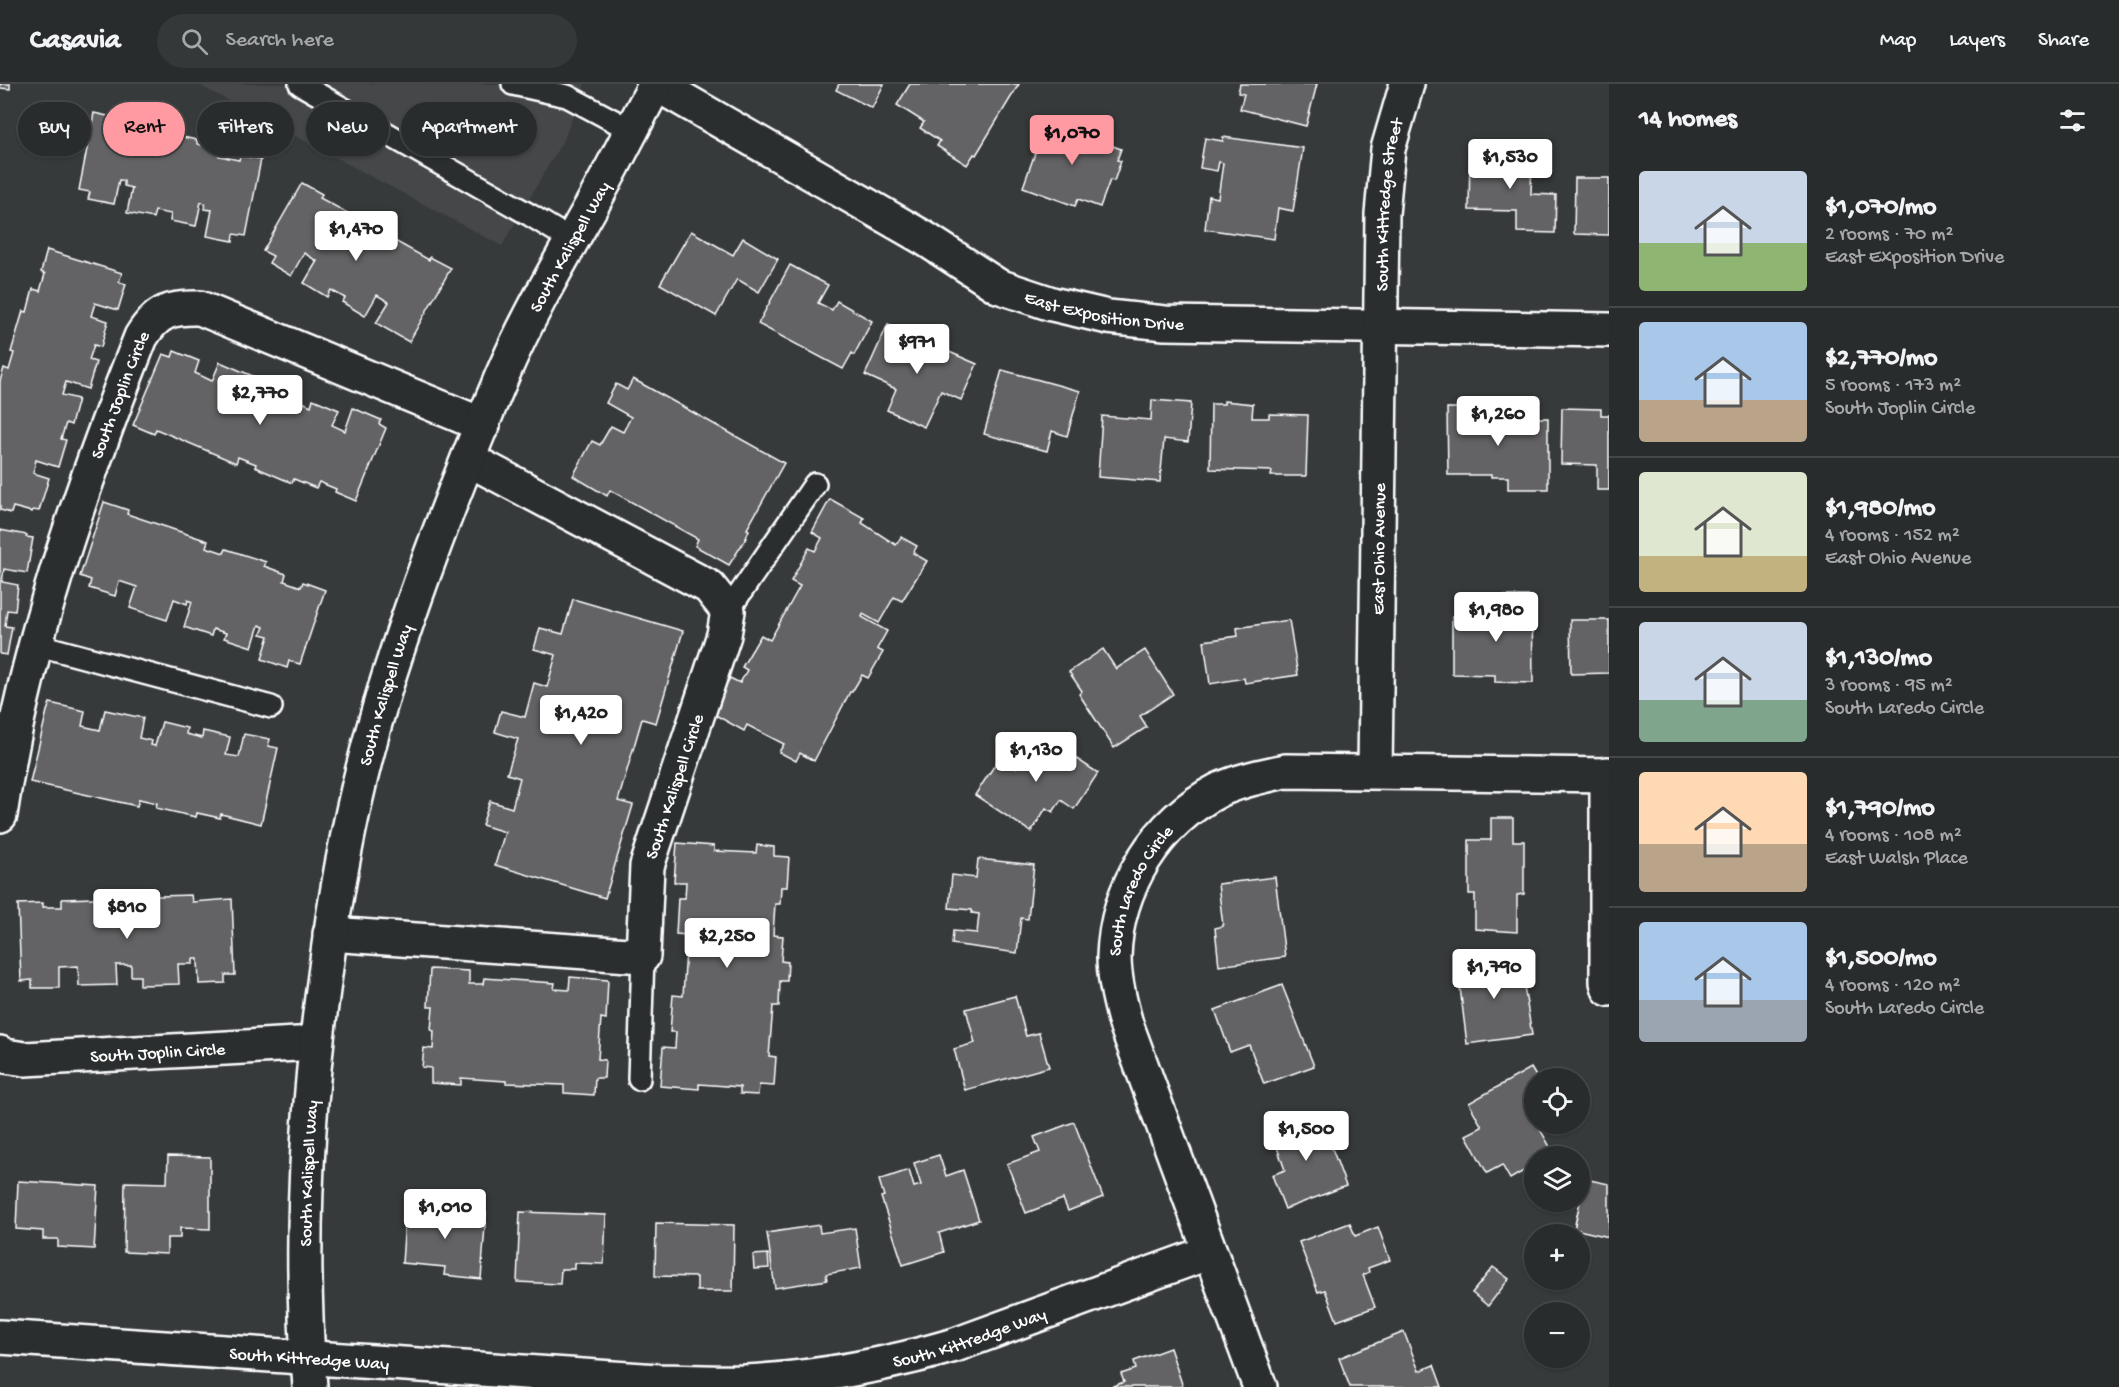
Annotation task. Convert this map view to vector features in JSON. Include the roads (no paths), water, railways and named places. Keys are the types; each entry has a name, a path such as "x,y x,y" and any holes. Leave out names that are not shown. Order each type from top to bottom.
{"street":[{"name":"South Kalispell Way","path":"308,1372 305,1227 308,1122 316,1043 334,907 356,801 383,696 416,592 503,375 571,240 656,84"},
{"name":"East Exposition Drive","path":"656,84 924,238 998,286 1052,304 1108,317 1165,323 1609,330"},
{"name":"South Kittredge Street","path":"1381,327 1382,214 1388,149 1407,84"},
{"name":"South Joplin Circle","path":"0,814 23,688 35,644 105,427 148,325 163,313 180,308 200,308 483,425"},
{"name":"East Ohio Avenue","path":"1375,771 1381,327"},
{"path":"468,459 709,587 728,611"},
{"name":"South Kalispell Circle","path":"643,956 647,866 724,635 728,611"},
{"name":"South Laredo Circle","path":"1260,1387 1126,1024 1118,996 1114,957 1121,908 1136,872 1157,838 1186,811 1219,790 1247,779 1285,771 1608,774"},
{"path":"1608,774 1607,982 1609,989"},
{"path":"330,934 643,956"},
{"name":"South Joplin Circle","path":"0,1053 25,1059 316,1043"},
{"name":"South Kittredge Way","path":"0,1337 308,1372 745,1382 830,1374 914,1357 955,1345 1210,1252"}],"lane":[{"path":"300,84 571,240"},
{"path":"513,84 567,96 632,130"},
{"path":"728,611 814,484"},
{"path":"35,644 271,707"},
{"path":"639,1079 643,956"}]}
